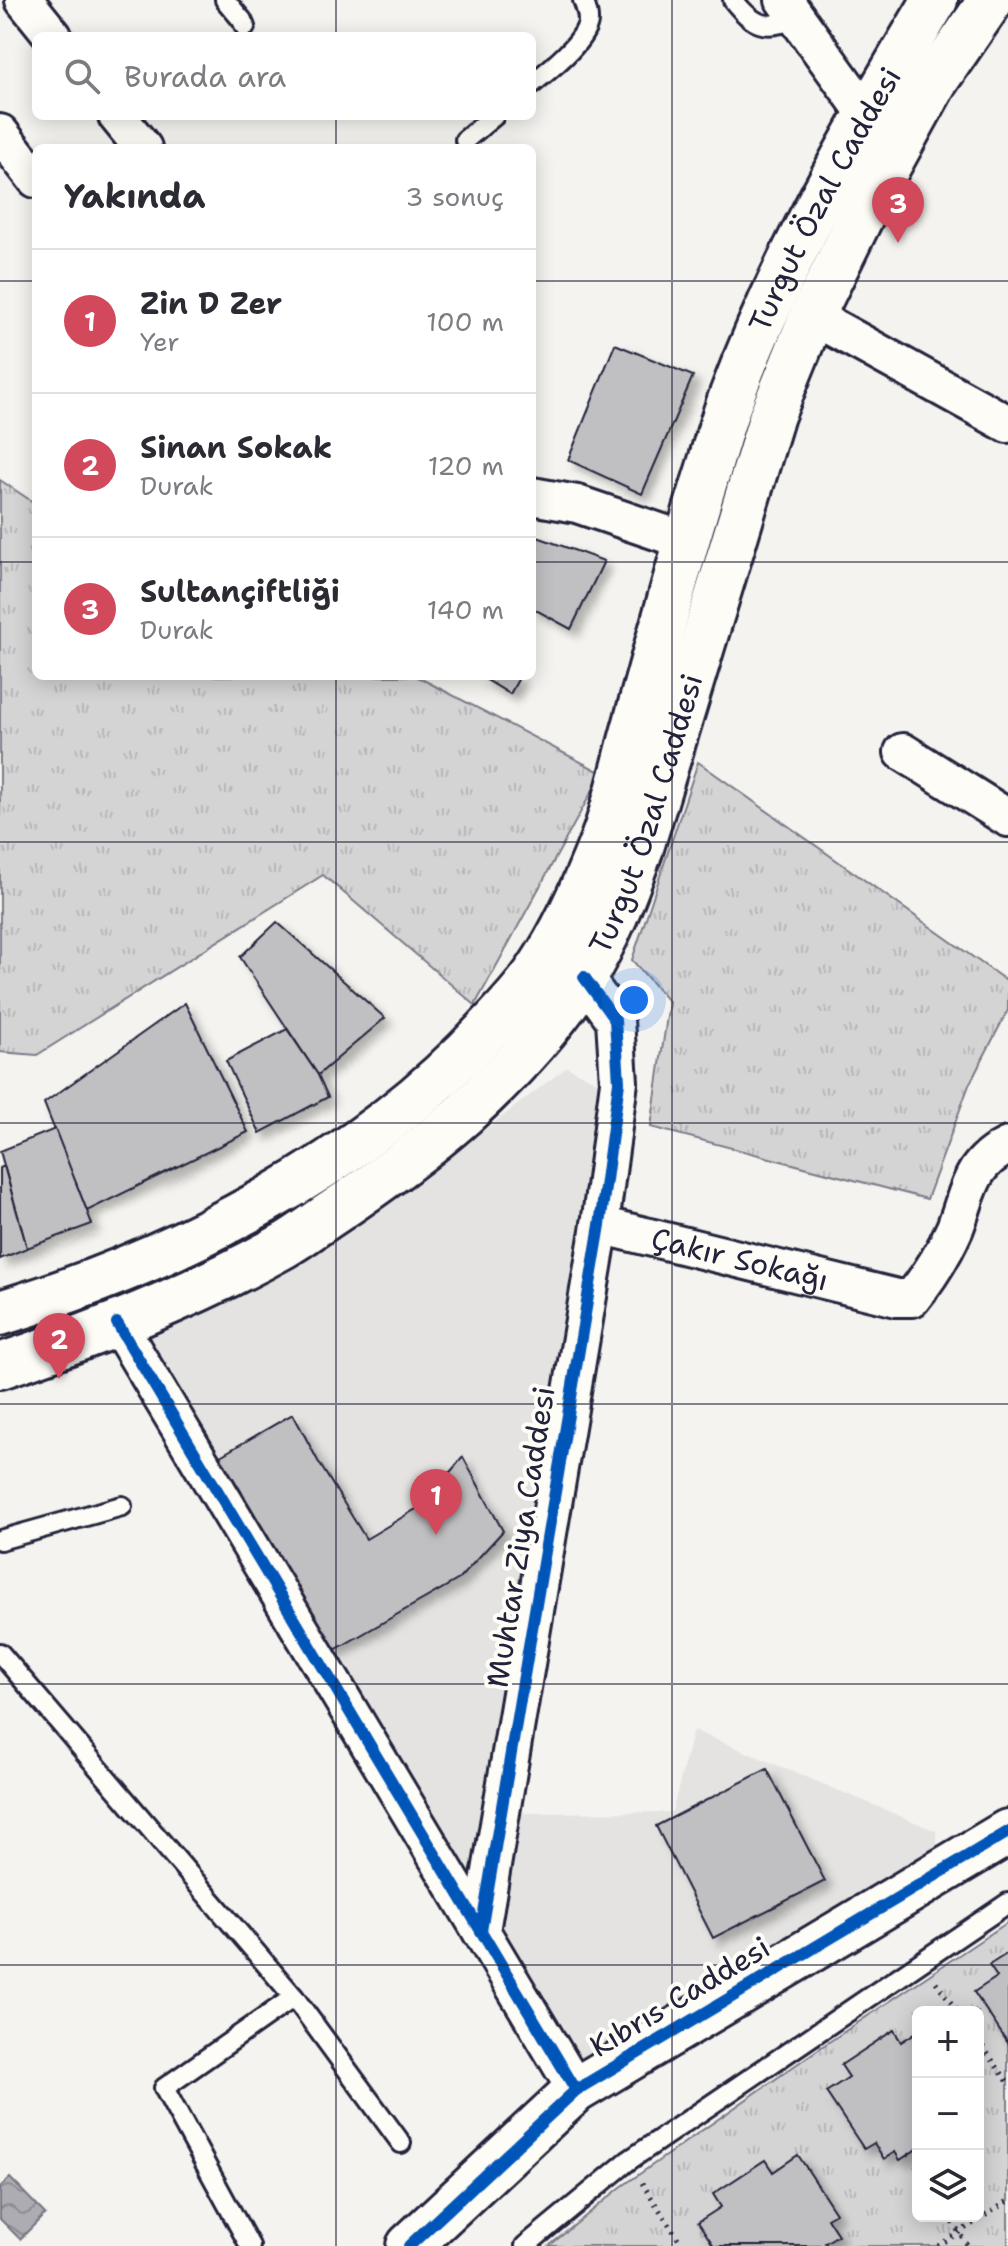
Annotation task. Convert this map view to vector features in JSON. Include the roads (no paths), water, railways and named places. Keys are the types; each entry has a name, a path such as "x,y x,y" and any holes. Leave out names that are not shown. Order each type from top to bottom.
{"main road":[{"name":"Turgut Özal Caddesi","path":"0,1313 51,1298 164,1252 259,1204 339,1155 405,1107 462,1057 538,971 580,894 605,835 686,541 732,396 825,189 935,0"},
{"name":"Turgut Özal Caddesi","path":"0,1366 65,1345 187,1294 284,1245 433,1142 495,1085 547,1029 584,977 613,922 640,851 772,415 812,316 865,208 934,83 991,0"},
{"path":"686,541 729,554"},
{"path":"554,946 584,977"},
{"name":"Kıbrıs Caddesi","path":"409,2246 576,2090 1008,1832"}],"street":[{"path":"24,0 50,32"},
{"path":"790,9 867,115"},
{"path":"120,120 140,144"},
{"path":"0,133 32,174"},
{"path":"812,316 1008,424"},
{"path":"536,497 577,504 686,541"},
{"path":"903,752 1008,818"},
{"name":"Muhtar Ziya Caddesi","path":"481,1931 600,1225 619,1082 615,1020 584,977"},
{"name":"Çakır Sokağı","path":"600,1225 897,1298 912,1298 941,1257 956,1226 973,1177 983,1162 1008,1146"},
{"path":"117,1323 576,2090"}],"lane":[{"path":"225,0 245,27"},
{"path":"536,81 562,60 588,25 583,0"},
{"path":"733,0 742,12 762,25 779,25 790,9"},
{"path":"465,140 489,120"},
{"path":"0,1540 122,1506"},
{"path":"0,1653 294,1997 401,2143"},
{"path":"525,2246 628,2161 1008,1903"},
{"path":"250,2246 164,2088 294,1997"}],"water":[{"path":"10,2178 45,2214 20,2239 0,2219 0,2187"}],"place":[{"name":"Sultançiftliği","path":"898,243"},
{"name":"Sinan Sokak","path":"59,1379"},
{"name":"Zin D Zer","path":"436,1535"}]}
